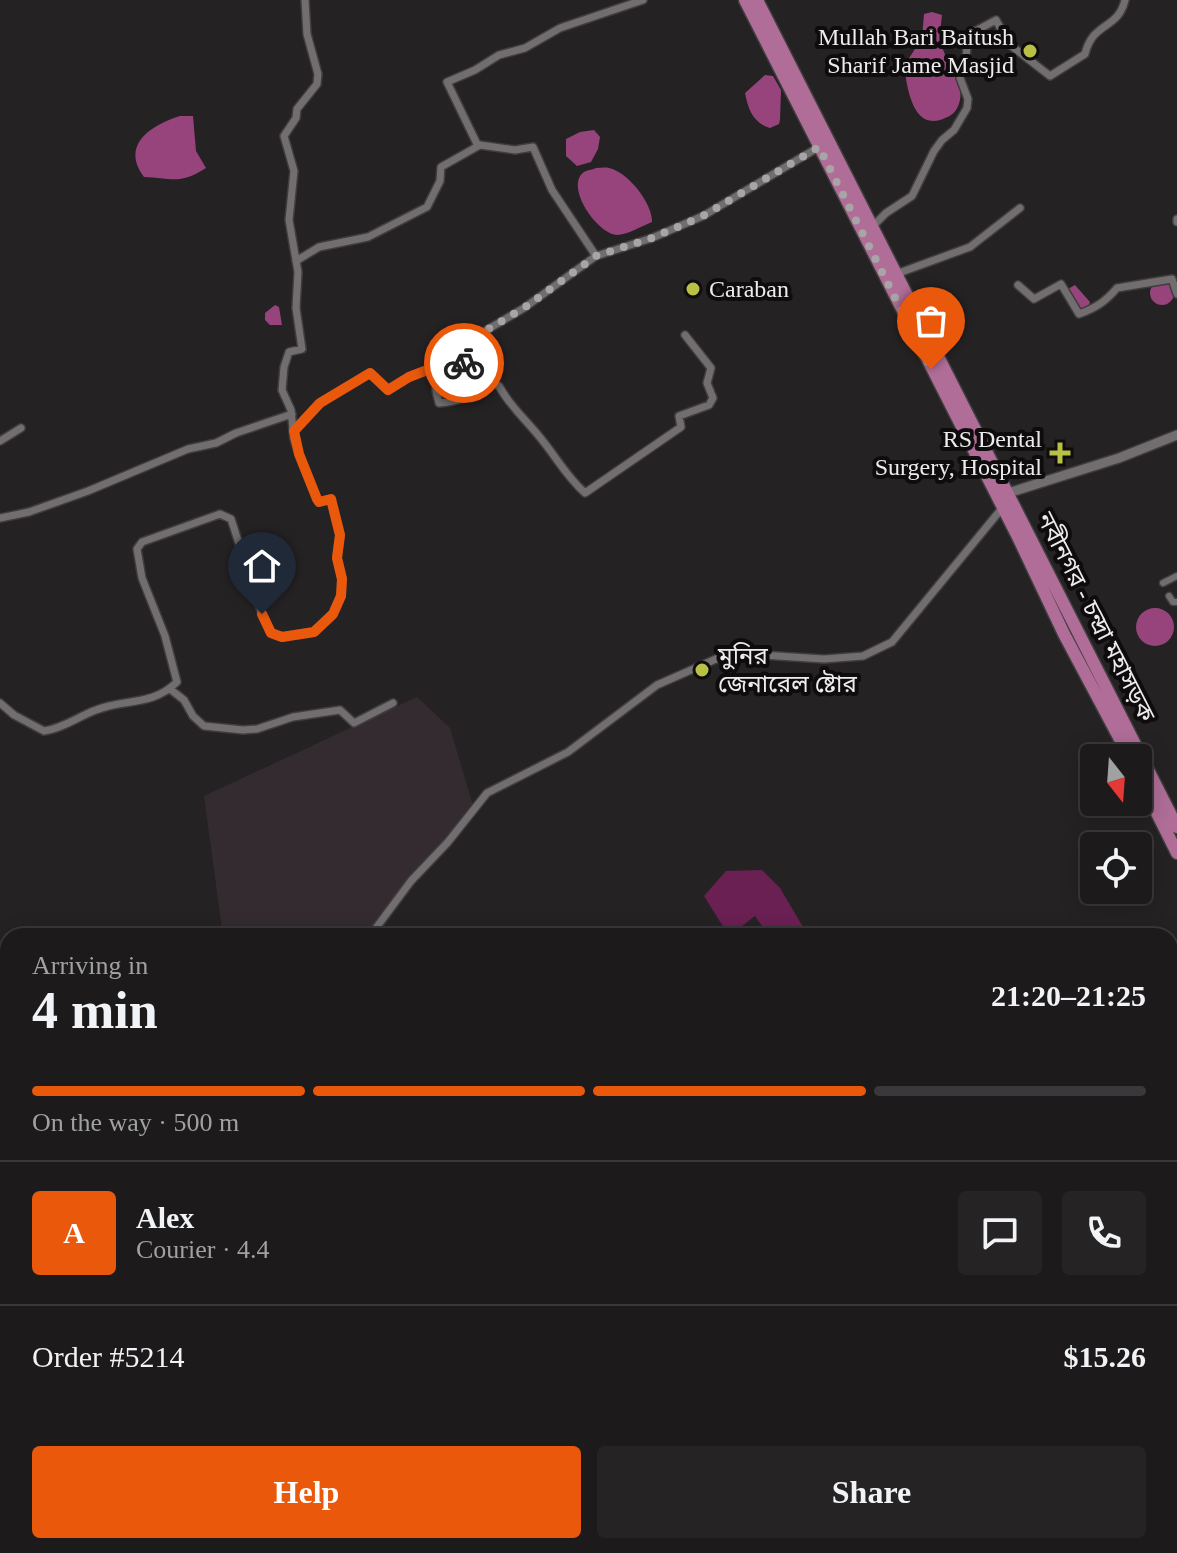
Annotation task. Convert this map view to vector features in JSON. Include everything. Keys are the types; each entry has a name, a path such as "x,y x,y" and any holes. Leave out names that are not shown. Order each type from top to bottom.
{"highway":[{"name":"নবীনগর - চন্দ্রা মহাসড়ক","path":"745,0 1003,507 1064,634 1123,744"},
{"name":"নবীনগর - চন্দ্রা মহাসড়ক","path":"757,0 1008,493 1127,744"},
{"name":"নবীনগর - চন্দ্রা মহাসড়ক","path":"1152,791 1177,827"},
{"name":"নবীনগর - চন্দ্রা মহাসড়ক","path":"1152,797 1177,853"}],"street":[{"path":"0,703 14,715 44,731 72,723 97,709 142,702 170,689 177,682 165,636 142,578 137,549 142,542 220,514 231,519 271,633 282,637 314,632 333,614 341,596 342,579 337,558 340,535 331,499 319,502 317,499 299,454 292,414 282,390 289,352 302,349 296,308 296,261 289,220 294,171 284,136 296,118 297,109 317,84 318,74 307,34 305,0"},
{"path":"478,146 447,82 499,55 525,48 560,28 643,0"},
{"path":"871,228 886,213 912,196 934,151 954,130 967,108 968,99 960,78 968,35 996,20 1009,44 1050,76 1085,54 1089,39 1121,14 1125,0"},
{"path":"296,261 319,247 368,237 427,207 440,181 441,167 478,146 515,150 533,147 552,190 596,256"},
{"path":"294,431 320,403 370,373 388,390 409,377 435,367 459,365 467,361 485,331 524,308 596,256 652,238 703,216 819,147"},
{"path":"896,274 970,247 1020,208"},
{"path":"1018,285 1034,299 1061,284 1079,314 1111,298 1117,288 1175,278 1177,294"},
{"path":"435,367 434,382 439,403 463,400 492,383 499,386 567,477 585,493 681,427 679,416 709,405 713,398 707,383 711,368 685,335"},
{"path":"0,518 29,512 88,491 188,449 216,443 292,414"},
{"path":"0,441 21,428"},
{"path":"1008,493 1119,458 1177,435"},
{"path":"376,928 411,881 448,842 485,794 568,752 657,685 725,655 824,659 863,656 892,642 1003,507"},
{"path":"1163,583 1177,576"},
{"path":"1169,596 1177,602"},
{"path":"170,689 184,700 193,716 204,726 243,730 257,729 293,717 340,710 354,723 393,703"}],"shaded area":[{"path":"932,12 942,15 941,42 959,85 960,102 947,117 931,121 923,118 913,104 904,66 922,38 924,14"},
{"path":"765,75 773,76 781,90 779,124 770,128 752,115 745,93"},
{"path":"180,116 193,116 196,151 206,168 182,179 144,177 137,166 137,146 150,131"},
{"path":"594,130 600,137 598,149 591,162 577,166 566,156 566,139"},
{"path":"596,168 616,171 631,182 644,198 652,222 617,235 601,227 580,198 578,188 584,172"},
{"path":"1162,281 1170,285 1174,293 1170,301 1162,305 1154,301 1150,293 1154,285"},
{"path":"1075,285 1090,302 1088,308 1079,308 1068,289"},
{"path":"275,305 279,307 282,325 270,325 265,320 265,313"},
{"path":"1155,608 1168,614 1174,627 1168,640 1155,646 1142,640 1136,627 1142,614"},
{"path":"417,697 450,728 473,806 371,928 222,928 204,796"},
{"path":"762,870 780,888 804,928 763,928 755,916 739,928 724,928 704,896 726,871"}],"way so far":[{"path":"464,363 485,331 524,308 596,256 652,238 703,216 819,147 931,369"}],"place":[{"name":"Mullah Bari Baitush Sharif Jame Masjid","path":"1030,51"},
{"name":"Caraban","path":"693,289"},
{"name":"RS Dental Surgery, Hospital","path":"1060,453"},
{"name":"মুনির জেনারেল ষ্টোর","path":"702,670"}],"route":[{"path":"262,614 271,633 282,637 314,632 333,614 341,596 342,579 337,565 340,535 331,499 319,502 317,499 299,454 294,431 320,403 370,373 388,390 409,377 435,367 464,363"}]}
